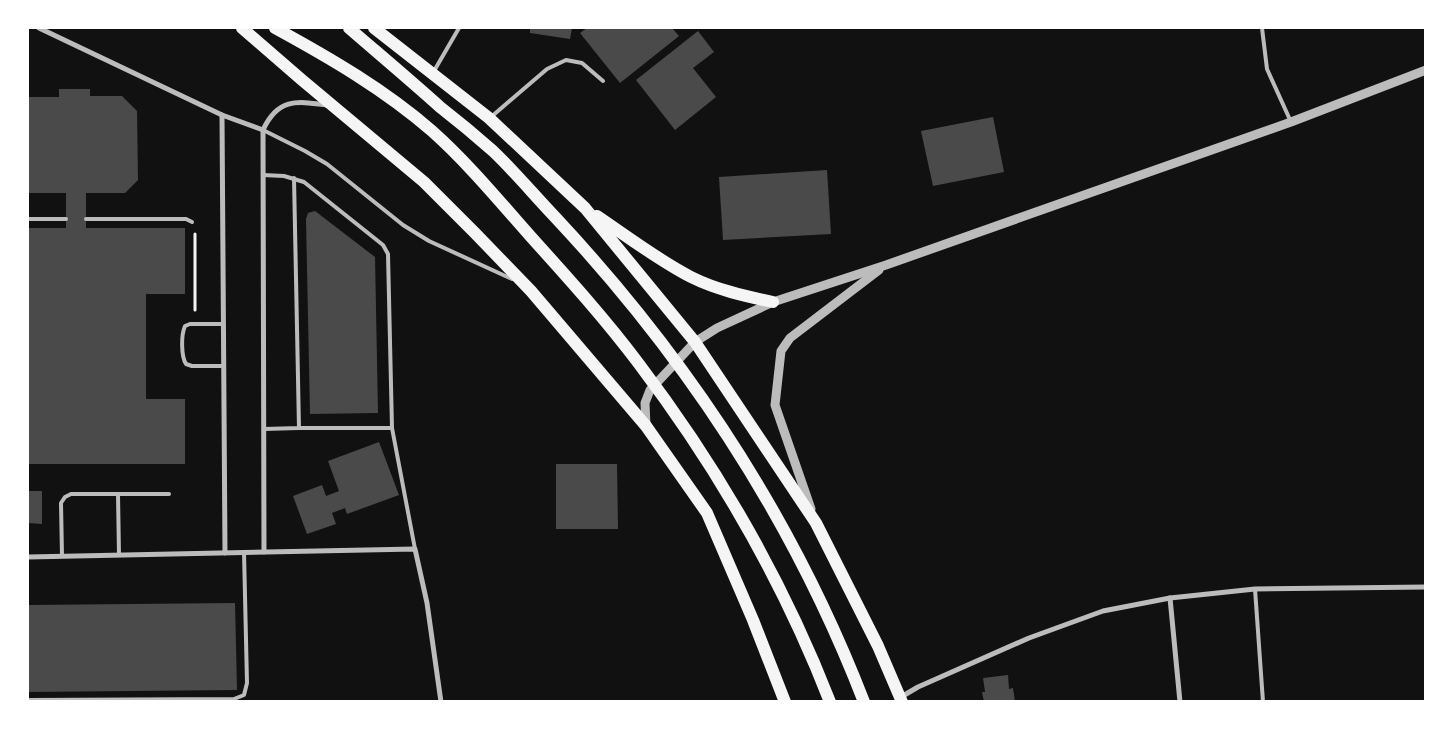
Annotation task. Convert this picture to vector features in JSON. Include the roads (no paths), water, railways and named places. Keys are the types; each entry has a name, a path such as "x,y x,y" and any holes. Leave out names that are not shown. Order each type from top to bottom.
{"main road":[{"path":"242,28 424,182 523,284 646,426 707,513 753,620 784,702"},
{"path":"276,28 365,81 431,130 459,156 593,306 639,364 723,487 760,552 793,617 830,702"},
{"path":"349,28 494,152 617,286 664,345 750,470 788,536 822,604 864,702"},
{"path":"374,28 489,118 584,208 695,342 816,523 878,646 902,699"},
{"path":"584,208 640,246 692,277 723,290 773,302"}],"street":[{"path":"39,28 222,114 263,130"},
{"path":"646,426 645,403 650,390 695,342 717,328 773,302 886,265 1291,122 1426,70"},
{"path":"264,552 263,130 276,110 286,104 299,102 335,106"},
{"path":"222,114 225,553"},
{"path":"816,523 775,405 782,351 790,338 886,265"},
{"path":"28,557 415,549 427,603 441,702"},
{"path":"902,699 918,687 1028,638 1104,611 1170,598 1255,590 1426,587"},
{"path":"1170,598 1180,702"}],"lane":[{"path":"432,74 459,28"},
{"path":"1262,28 1267,69 1291,122"},
{"path":"489,118 546,70 566,60 582,63 603,81"},
{"path":"263,130 306,151 327,164 403,225 429,241 523,284"},
{"path":"263,175 284,176 304,182 376,239 383,245 388,254 392,428 415,549"},
{"path":"294,178 300,428"},
{"path":"28,219 66,219"},
{"path":"86,219 186,219 192,222"},
{"path":"223,324 187,325 184,328 184,362 192,366 224,366"},
{"path":"264,429 392,428"},
{"path":"62,556 62,500 72,494 169,494"},
{"path":"118,494 119,555"},
{"path":"28,700 234,699 244,694 247,683 244,552"},
{"path":"1255,590 1263,702"}]}
